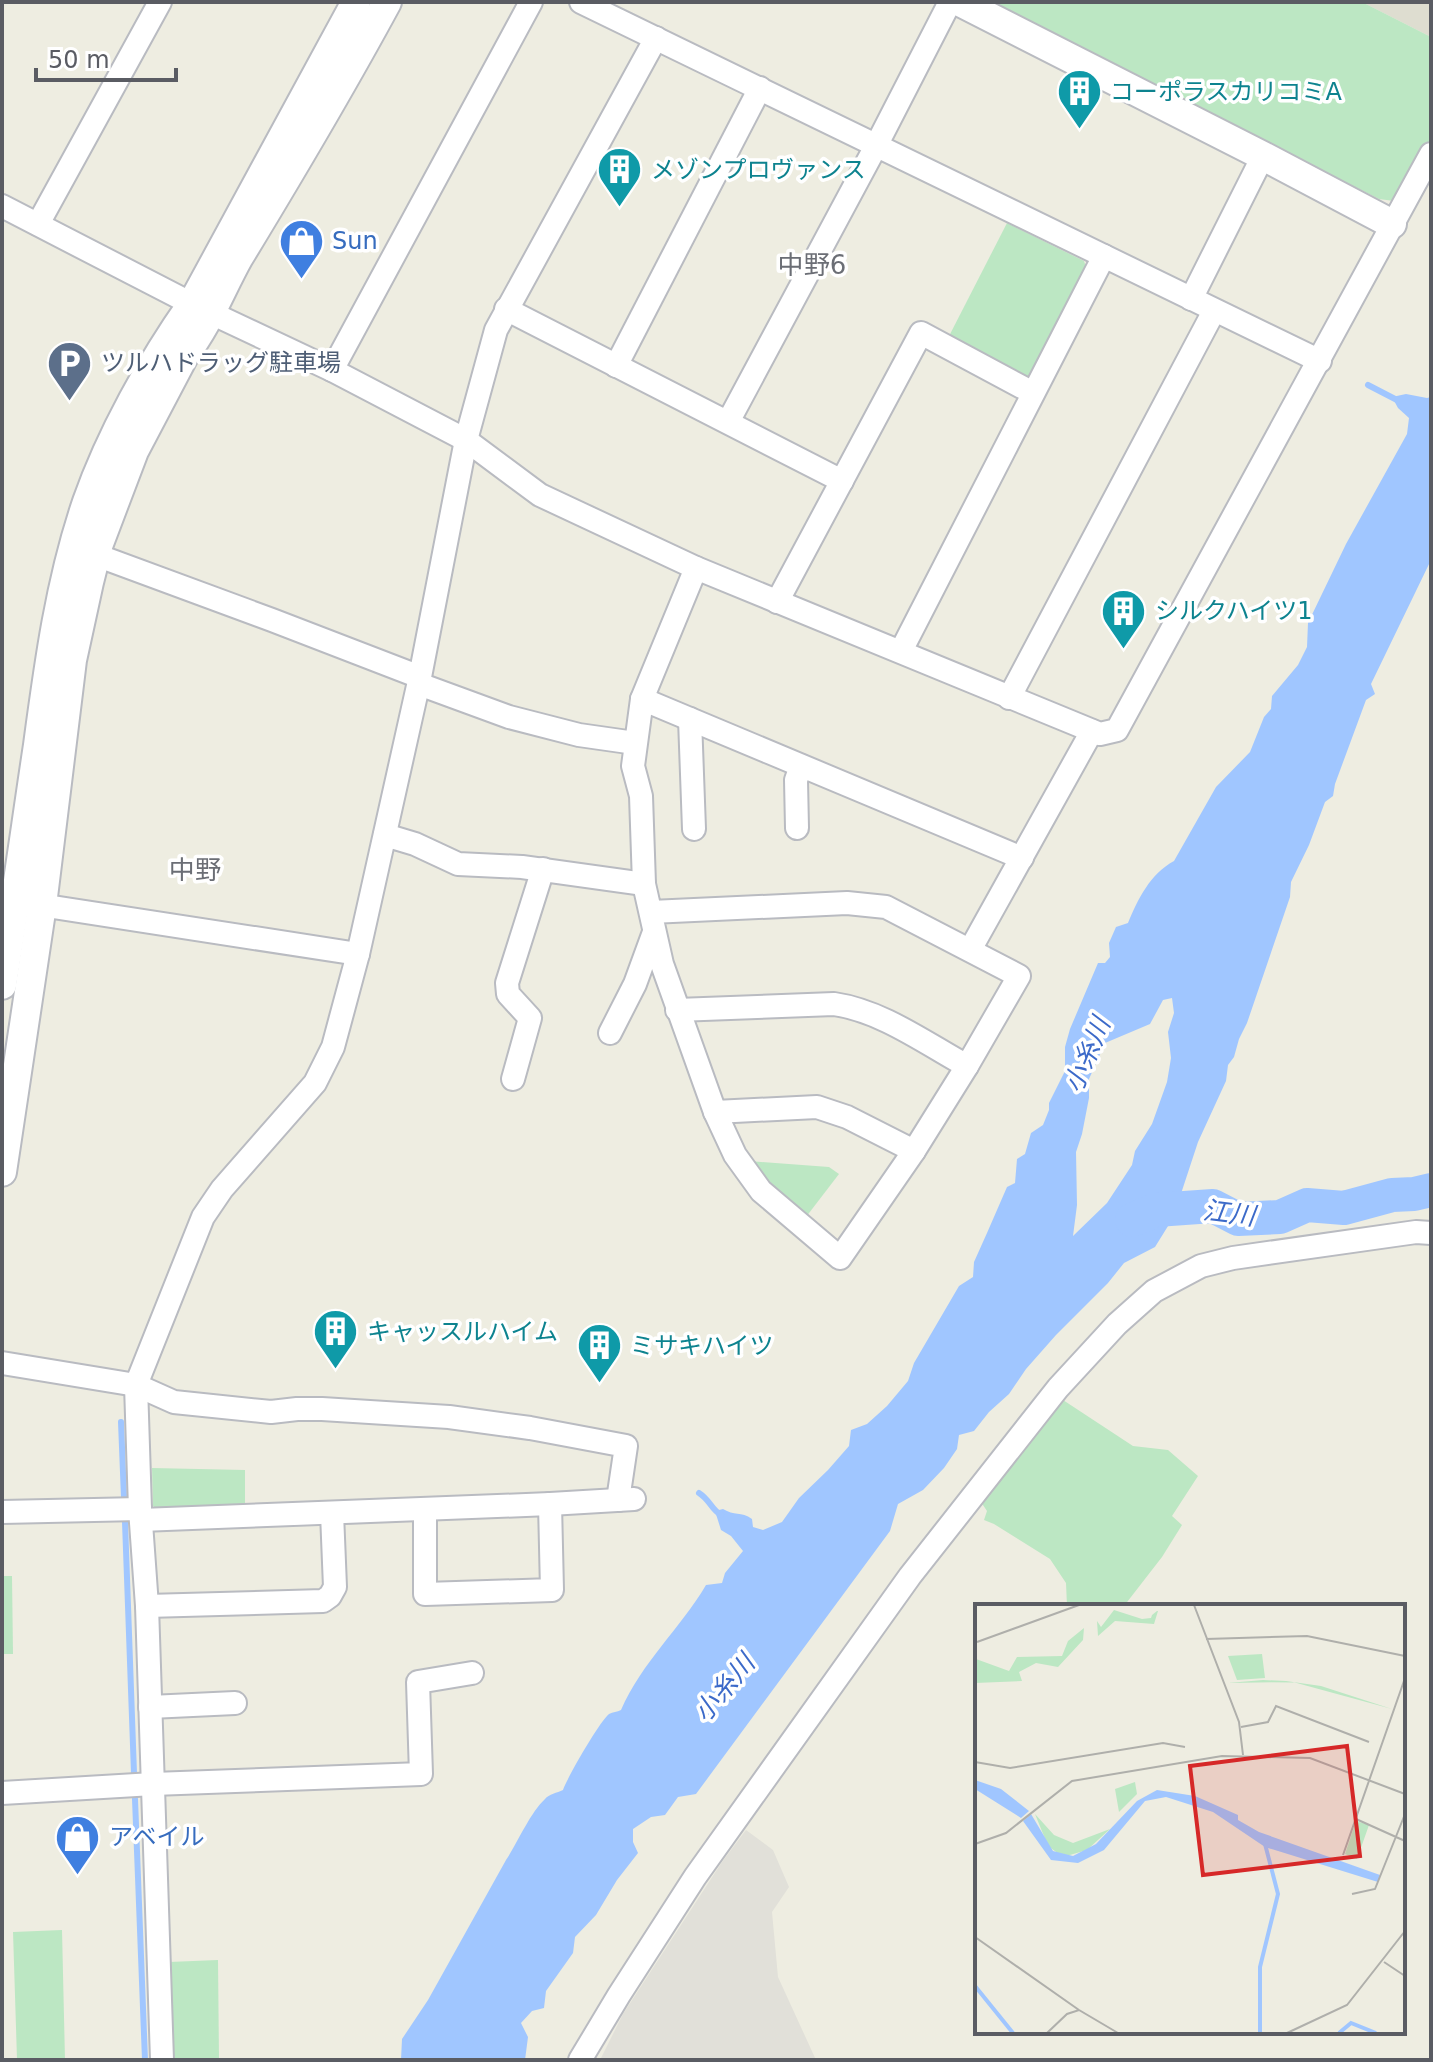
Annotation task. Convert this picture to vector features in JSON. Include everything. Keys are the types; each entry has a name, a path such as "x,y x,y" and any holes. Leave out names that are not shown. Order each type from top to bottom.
{"street":[{"path":"38,224 160,2"},
{"path":"2,985 96,555 111,509 134,451 185,354 197,339 201,308 356,2"},
{"path":"2,1172 20,902 50,657 65,577 88,499 112,441 165,341 223,285 341,87 387,2"},
{"path":"332,370 531,2"},
{"path":"581,2 1320,361"},
{"path":"728,422 950,2"},
{"path":"960,2 1392,224"},
{"path":"162,2060 147,1606 136,1385 203,1217 222,1189 315,1083 333,1047 358,954 420,680 466,440 496,330 656,38"},
{"path":"616,366 760,88"},
{"path":"2,206 466,440 540,495 696,568 1100,734 1117,730 1431,154"},
{"path":"1191,299 1263,156"},
{"path":"901,651 1104,256"},
{"path":"506,309 842,481"},
{"path":"1009,698 1214,311"},
{"path":"777,602 921,333 1033,393"},
{"path":"96,555 272,620 509,717 579,735 635,743"},
{"path":"652,922 847,903 886,907 1019,976 914,1151 840,1258 761,1191 735,1155 715,1112 677,1010 662,964 652,922 644,884 641,796 633,766 642,699 696,568"},
{"path":"642,699 1022,858"},
{"path":"690,719 694,829"},
{"path":"970,950 1092,731"},
{"path":"797,828 796,780 801,766"},
{"path":"385,835 415,844 458,864 543,869 644,884"},
{"path":"513,1079 530,1018 508,994 507,983 543,869"},
{"path":"20,902 358,954"},
{"path":"610,1033 635,984 652,922"},
{"path":"677,1010 834,1004 856,1007 967,1066"},
{"path":"715,1112 817,1107 847,1117 914,1151"},
{"path":"580,2060 695,1877 910,1576 1058,1388 1117,1324 1154,1291 1201,1266 1233,1258 1416,1232 1431,1233"},
{"path":"2,1363 136,1385 174,1402 271,1412 322,1409 449,1417 626,1446 626,1500 332,1513 2,1512"},
{"path":"425,1509 425,1594 552,1590 550,1504"},
{"path":"147,1606 323,1601 335,1587 332,1513"},
{"path":"2,1793 421,1774 418,1682 472,1673"},
{"path":"150,1707 235,1703"}],"shaded area":[{"path":"1362,2 1431,2 1431,37"},
{"path":"746,1830 773,1850 789,1887 772,1912 778,1977 816,2060 600,2060 623,2014"}],"green space":[{"path":"989,2 1362,2 1431,37 1431,141 1394,201 1379,199"},
{"path":"1007,223 1084,261 1086,267 1029,380 946,342"},
{"path":"749,1161 829,1167 839,1174 806,1217 766,1186"},
{"path":"1063,1400 1133,1446 1168,1450 1198,1476 1172,1516 1182,1525 1126,1604 1067,1604 1066,1583 1050,1559 984,1520 987,1511 981,1502"},
{"path":"152,1468 245,1470 245,1508 158,1510 153,1506"},
{"path":"2,1576 12,1576 13,1654 2,1654"},
{"path":"62,1930 65,2060 17,2060 13,1932"},
{"path":"218,1960 219,2060 172,2060 169,1962"}],"water":[{"name":"小糸川","path":"1406,394 1431,397 1430,562 1371,684 1375,694 1366,700 1333,796 1325,802 1291,882 1290,897 1247,1023 1228,1065 1226,1081 1198,1142 1173,1218 1155,1247 1124,1263 1056,1335 1009,1394 974,1431 959,1435 957,1449 923,1490 898,1504 890,1531 696,1794 678,1797 665,1815 651,1817 633,1829 633,1842 638,1853 596,1915 575,1937 573,1953 546,1991 544,2008 532,2011 521,2023 528,2037 525,2060 401,2060 402,2039 428,2000 534,1812 547,1797 563,1790 605,1719 621,1710 639,1676 706,1585 722,1583 725,1573 743,1551 731,1536 721,1530 715,1511 723,1509 744,1515 752,1519 753,1527 763,1530 782,1522 799,1498 849,1446 851,1430 867,1424 908,1381 914,1363 959,1286 973,1277 974,1262 1007,1187 1015,1183 1017,1159 1025,1154 1031,1133 1043,1125 1049,1103 1065,1071 1065,1047 1070,1029 1098,963 1105,963 1110,957 1109,943 1116,927 1128,923 1152,880 1174,861 1216,787 1250,752 1264,717 1271,709 1272,696 1298,665 1307,647 1308,623 1346,544 1407,434 1409,418 1392,397","holes":["1172,998 1174,1013 1168,1032 1171,1058 1167,1082 1152,1124 1135,1151 1132,1165 1107,1203 1073,1236 1077,1205 1076,1152 1089,1098 1089,1079 1105,1043 1150,1024 1163,1000"]}],"waterway":[{"path":"1368,385 1397,400"},
{"name":"江川","path":"1132,1220 1156,1210 1213,1206 1238,1219 1280,1217 1307,1205 1344,1208 1392,1195 1431,1190"},
{"path":"121,1422 124,1498"},
{"path":"699,1493 721,1515"},
{"path":"125,1522 134,1773"},
{"path":"135,1799 145,2060"}],"place":[{"name":"コーポラスカリコミA","path":"1079,131"},
{"name":"メゾンプロヴァンス","path":"620,209"},
{"name":"Sun","path":"301,280"},
{"name":"ツルハドラッグ駐車場","path":"70,402"},
{"name":"シルクハイツ1","path":"1124,650"},
{"name":"キャッスルハイム","path":"336,1371"},
{"name":"ミサキハイツ","path":"599,1385"},
{"name":"アベイル","path":"78,1876"}],"district":[{"name":"中野6","path":"812,265"},
{"name":"中野","path":"195,870"}]}
